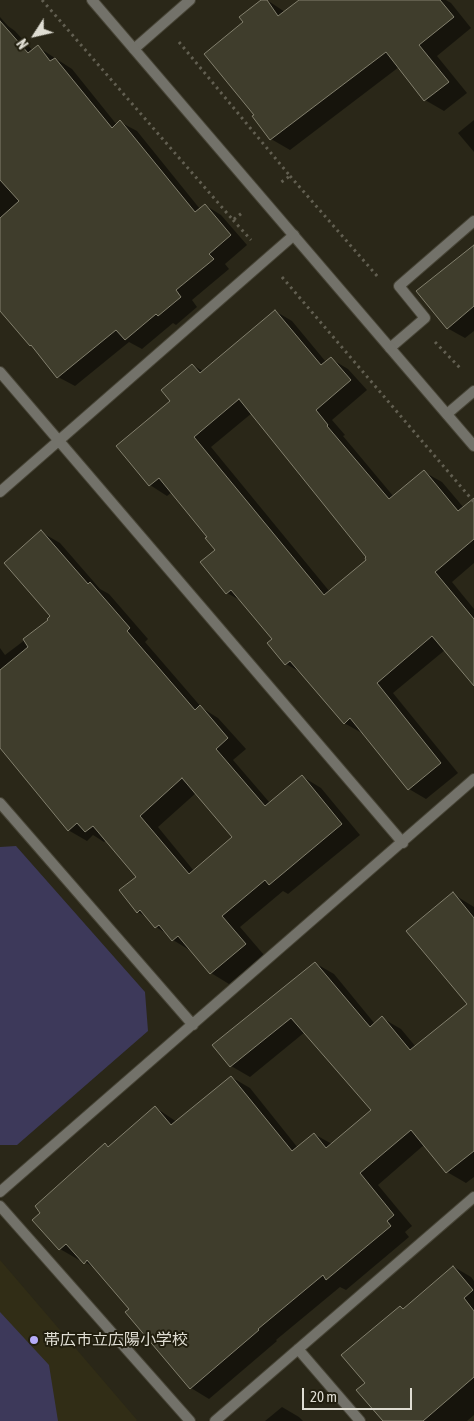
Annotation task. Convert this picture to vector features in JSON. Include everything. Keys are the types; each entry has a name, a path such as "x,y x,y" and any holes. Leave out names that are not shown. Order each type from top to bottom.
{"street":[{"path":"92,0 474,446"},
{"path":"134,49 190,0"},
{"path":"390,348 425,318 399,286 474,221"},
{"path":"0,492 294,235"},
{"path":"0,372 402,843"},
{"path":"447,414 474,391"},
{"path":"0,1192 474,779"},
{"path":"0,803 193,1025"},
{"path":"215,1421 474,1198"},
{"path":"0,1206 190,1421"},
{"path":"298,1349 360,1421"}],"path":[{"path":"42,0 474,502"},
{"path":"164,23 290,176 233,220"}],"shaded area":[{"path":"16,846 145,992 148,1031 17,1145 0,1145 0,847"},
{"name":"帯広市立広陽小学校","path":"0,1260 137,1420 136,1421 0,1421"},
{"path":"0,1312 49,1365 58,1421 0,1421"}],"building":[{"path":"261,0 267,0 278,16 299,0 440,0 454,17 419,45 449,82 424,101 386,52 270,140 252,116 254,115 204,54 243,22 239,17"},
{"path":"0,21 28,53 38,45 50,61 55,58 112,128 120,120 195,212 205,204 231,235 209,254 214,259 176,290 181,297 158,316 156,314 125,340 116,330 57,378 31,345 0,311 0,218 19,201 0,180"},
{"path":"474,245 474,306 447,329 416,291"},
{"path":"275,310 321,365 331,357 351,380 316,410 327,426 389,499 424,470 458,511 474,498 474,539 435,572 474,619 474,686 432,636 377,683 441,763 408,790 350,718 344,724 290,661 285,665 267,643 272,639 231,590 226,594 200,562 215,550 205,538 207,537 159,478 149,486 116,446 170,401 161,390 192,364 200,373","holes":["239,399 366,557 366,560 324,595 194,437"]},
{"path":"41,530 88,584 90,582 130,628 127,631 195,710 200,705 228,738 216,749 265,806 302,775 342,824 269,885 265,880 222,916 246,944 210,974 178,936 172,941 159,925 155,928 140,910 137,913 119,890 136,877 93,826 85,832 77,823 68,831 0,748 0,670 28,647 23,639 48,620 50,616 4,563","holes":["182,778 232,837 189,874 140,816"]},
{"path":"453,892 474,918 474,1151 446,1173 411,1130 360,1173 394,1215 387,1221 391,1226 326,1280 323,1275 190,1389 125,1312 129,1309 87,1260 84,1264 66,1244 59,1250 32,1220 40,1213 35,1206 105,1143 108,1147 155,1106 171,1125 231,1076 292,1151 314,1133 326,1148 371,1110 291,1018 230,1067 212,1045 315,962 370,1027 382,1016 410,1050 467,1004 406,931"},
{"path":"453,1266 473,1290 464,1298 474,1311 474,1377 423,1421 383,1421 356,1390 365,1383 341,1355 400,1306 403,1309"}],"place":[{"name":"帯広市立広陽小学校","path":"34,1340"}]}
